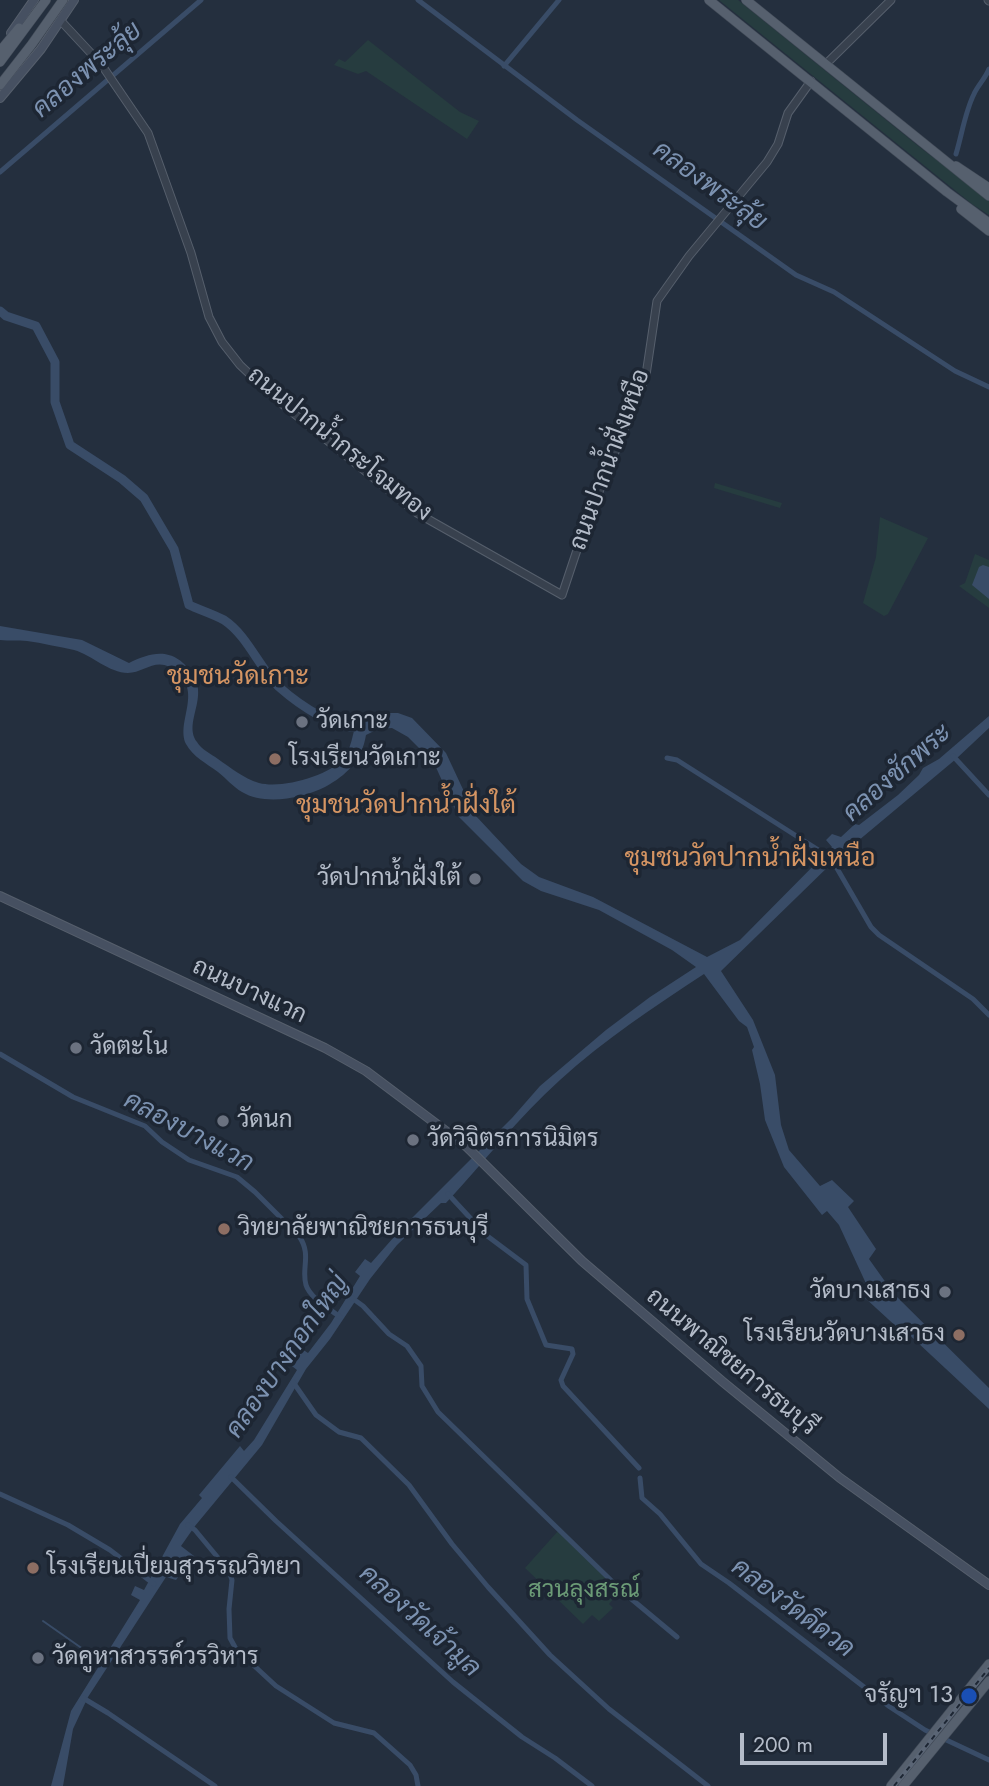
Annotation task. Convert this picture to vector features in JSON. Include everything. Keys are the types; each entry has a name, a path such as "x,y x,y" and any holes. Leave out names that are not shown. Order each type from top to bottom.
{"main road":[{"path":"0,49 34,0"},
{"path":"0,49 46,0"},
{"path":"0,62 46,0"},
{"path":"0,85 63,0"},
{"path":"0,98 31,62 74,0"},
{"path":"709,0 989,223"},
{"path":"746,0 948,162 989,188"},
{"path":"948,162 962,177 989,196"},
{"path":"947,192 962,211 989,231"},
{"name":"ถนนบางแวก","path":"0,896 325,1048 368,1072 467,1147"},
{"name":"ถนนพาณิชยการธนบุรี","path":"467,1147 582,1261 723,1382 840,1478 989,1586"},
{"path":"903,1786 989,1664"},
{"path":"891,1786 989,1681"}],"street":[{"path":"826,64 891,0"},
{"name":"ถนนปากน้ำกระโจมทอง","path":"61,21 106,71 148,133 191,253 209,317 222,342 240,365 276,399 411,509 562,595"},
{"name":"ถนนปากน้ำฝั่งเหนือ","path":"562,595 584,529 646,375 657,302 677,271 771,156 788,113 811,81"}],"green space":[{"path":"719,0 738,0 922,149 989,199 989,215 972,204"},
{"path":"368,40 460,112 479,121 467,139 366,71 358,74 334,65 339,59 345,62"},
{"path":"715,483 782,503 780,508 714,488"},
{"path":"880,517 928,538 888,614 884,616 863,603 876,557"},
{"path":"975,554 989,560 989,608 959,586 965,583"},
{"name":"สวนลุงสรณ์","path":"558,1531 615,1586 611,1591 616,1596 609,1604 613,1608 599,1621 592,1615 583,1624 525,1568"}],"water":[{"path":"979,567 989,567 989,599 972,585"},
{"path":"0,626 82,640 129,663 157,654 177,658 193,674 197,684 193,733 197,742 237,772 259,783 280,784 305,780 328,770 344,758 356,723 383,713 398,713 412,718 446,753 475,815 521,864 539,877 593,897 707,957 740,940 832,847 826,840 832,834 841,837 855,824 859,825 898,795 923,768 939,759 989,716 989,728 834,861 721,971 753,1020 775,1075 781,1125 789,1150 820,1186 832,1180 854,1201 848,1207 876,1249 869,1259 894,1294 989,1388 989,1409 902,1328 900,1330 864,1297 869,1290 839,1225 827,1211 822,1215 784,1167 765,1120 752,1050 754,1047 747,1027 739,1021 704,974 612,1037 560,1080 516,1124 446,1203 441,1203 397,1245 306,1369 262,1445 181,1546 194,1556 176,1580 166,1577 88,1697 73,1729 63,1786 51,1786 71,1711 140,1600 131,1595 135,1586 144,1590 180,1524 202,1498 199,1495 240,1446 244,1451 254,1440 297,1370 288,1363 299,1347 308,1353 331,1323 360,1276 355,1272 365,1259 371,1263 540,1086 606,1030 696,967 672,950 599,910 541,891 523,881 458,816 434,763 408,737 392,728 378,729 366,735 361,752 352,766 325,787 284,799 262,799 236,788 189,749 184,735 188,704 186,685 180,675 169,667 154,665 133,672 121,672 74,650 27,641 0,640"}],"waterway":[{"name":"คลองพระลุ้ย","path":"0,172 201,0"},
{"name":"คลองพระลุ้ย","path":"418,0 577,120 796,275 834,292 955,371 989,387"},
{"path":"504,66 559,0"},
{"path":"956,154 971,101 989,69"},
{"path":"0,311 6,316 36,326 55,362 55,402 70,445 122,479 144,498 174,549 189,605 224,620 232,627 279,687 297,701 332,722 355,728 365,726"},
{"name":"คลองชักพระ","path":"953,756 989,795"},
{"path":"667,758 677,760 831,858 871,927 879,935 973,999 989,1015"},
{"name":"คลองบางแวก","path":"0,1054 73,1097 145,1126 162,1142 189,1160 237,1177 299,1236 305,1249 305,1279 308,1290 340,1317"},
{"name":"คลองวัดดีดวด","path":"448,1194 486,1235 526,1265 527,1299 546,1345 572,1349 573,1354 561,1380 563,1386 639,1468"},
{"name":"คลองบางกอกใหญ่","path":"352,1298 389,1334 407,1346 421,1366 422,1386 438,1412 623,1592 677,1637"},
{"name":"คลองบางกอกใหญ่","path":"293,1382 316,1415 339,1432 361,1438 409,1485 452,1544 550,1655 609,1709 708,1786"},
{"name":"คลองวัดเจ้ามูล","path":"231,1477 453,1682 522,1737 592,1786"},
{"name":"คลองวัดดีดวด","path":"640,1478 642,1498 660,1514 701,1564 890,1707 925,1730 989,1760"},
{"path":"0,1494 68,1525 110,1550 154,1584"},
{"path":"188,1525 229,1571 232,1580 230,1638 236,1649 276,1686 334,1723 374,1733 410,1765 418,1786"},
{"path":"43,1621 100,1661"},
{"path":"83,1698 215,1786"}],"railway":[{"path":"894,1786 989,1668"}],"place":[{"name":"วัดเกาะ","path":"302,722"},
{"name":"โรงเรียนวัดเกาะ","path":"275,759"},
{"name":"วัดปากน้ำฝั่งใต้","path":"475,879"},
{"name":"วัดตะโน","path":"76,1048"},
{"name":"วัดนก","path":"223,1121"},
{"name":"วัดวิจิตรการนิมิตร","path":"413,1140"},
{"name":"วิทยาลัยพาณิชยการธนบุรี","path":"224,1229"},
{"name":"วัดบางเสาธง","path":"945,1292"},
{"name":"โรงเรียนวัดบางเสาธง","path":"959,1335"},
{"name":"โรงเรียนเปี่ยมสุวรรณวิทยา","path":"33,1568"},
{"name":"วัดคูหาสวรรค์วรวิหาร","path":"38,1658"},
{"name":"จรัญฯ 13","path":"969,1696"}],"district":[{"name":"ชุมชนวัดเกาะ","path":"238,678"},
{"name":"ชุมชนวัดปากน้ำฝั่งใต้","path":"406,807"},
{"name":"ชุมชนวัดปากน้ำฝั่งเหนือ","path":"750,860"}]}
